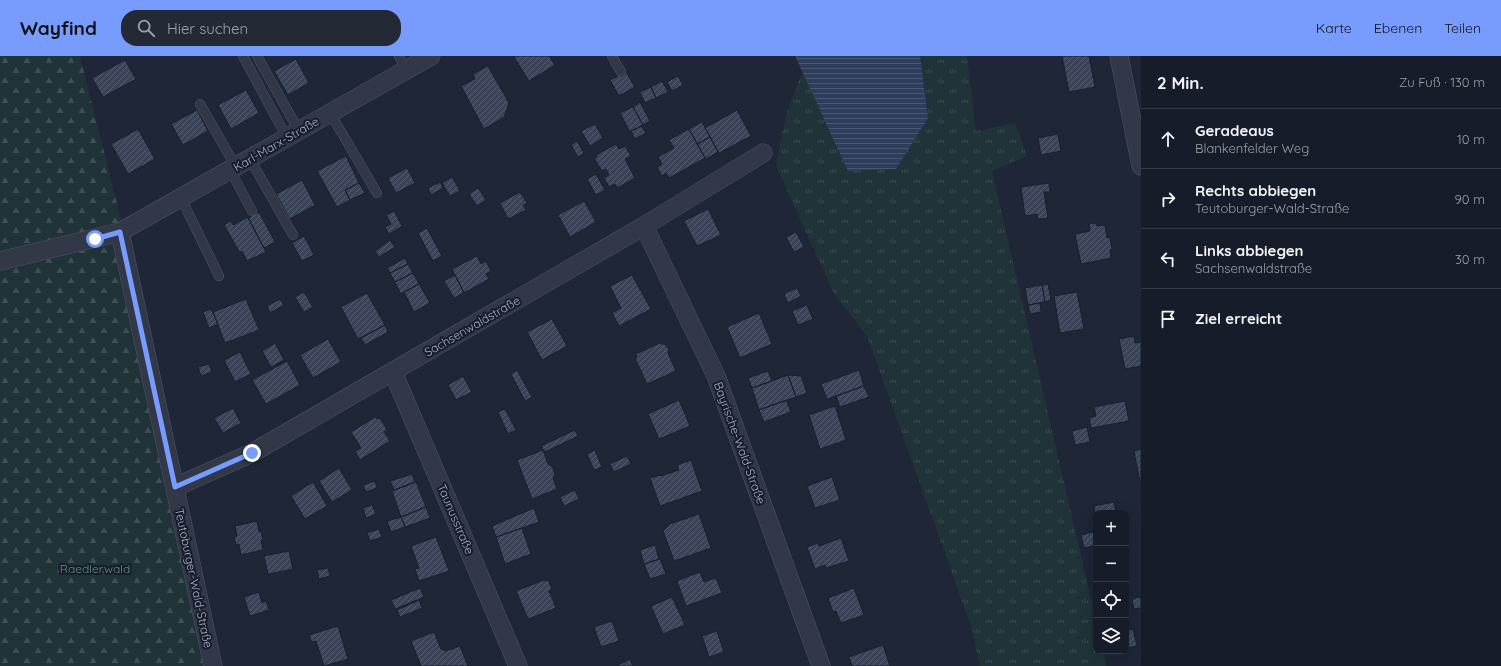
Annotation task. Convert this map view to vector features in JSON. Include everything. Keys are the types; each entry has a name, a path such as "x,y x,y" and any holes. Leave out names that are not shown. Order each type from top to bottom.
{"street":[{"name":"Karl-Marx-Straße","path":"0,261 120,232 330,113 402,63 431,56"},
{"path":"1119,56 1141,166"},
{"name":"Sachsenwaldstraße","path":"175,487 252,453 644,226 763,153"},
{"name":"Bayrische-Wald-Straße","path":"644,226 716,376 821,666"},
{"name":"Teutoburger-Wald-Straße","path":"120,232 213,666"},
{"name":"Taunusstraße","path":"393,372 518,666"}],"lane":[{"path":"243,56 293,134"},
{"path":"257,56 293,134"},
{"path":"612,56 621,72"},
{"path":"200,104 239,165 293,235"},
{"path":"330,113 377,193"},
{"path":"239,165 252,211"},
{"path":"181,198 219,276"}],"green space":[{"name":"Raedlerwald","path":"0,56 80,56 123,227 214,666 0,666"},
{"path":"871,56 967,56 976,131 1015,123 1027,156 992,171 1093,608 1093,654 1104,654 1106,666 980,666 971,626 867,336 834,294 776,166 788,109 801,76 822,63"}],"water":[{"path":"795,56 920,56 928,118 896,169 848,171"}],"building":[{"path":"549,56 555,65 529,81 514,57"},
{"path":"1062,56 1089,56 1095,87 1069,92"},
{"path":"296,59 309,83 288,95 274,71"},
{"path":"125,60 136,79 103,97 92,78"},
{"path":"488,66 509,103 504,117 484,129 461,86 475,79 473,74"},
{"path":"626,72 635,87 619,96 610,80"},
{"path":"678,76 683,85 672,91 667,82"},
{"path":"662,81 668,92 656,98 651,87"},
{"path":"651,87 656,98 645,103 640,92"},
{"path":"246,90 259,113 231,129 218,105"},
{"path":"640,102 650,121 643,125 633,107"},
{"path":"633,107 643,125 630,132 620,113"},
{"path":"197,110 208,131 183,145 171,124"},
{"path":"737,110 751,136 719,153 705,128"},
{"path":"702,122 710,137 697,144 689,129"},
{"path":"595,124 603,138 590,146 581,131"},
{"path":"641,126 646,133 635,139 631,131"},
{"path":"138,129 155,159 128,174 111,144"},
{"path":"689,129 705,158 669,178 666,173 662,176 657,167 662,164 658,157 674,148 669,140"},
{"path":"1058,134 1061,151 1041,155 1038,138"},
{"path":"710,137 718,152 706,159 697,144"},
{"path":"577,141 584,153 578,157 571,145"},
{"path":"616,144 619,149 625,146 631,156 625,159 635,178 617,188 615,184 609,187 604,178 609,175 606,169 602,171 594,158 597,157 596,155"},
{"path":"346,156 359,183 345,190 350,200 337,207 317,171"},
{"path":"407,168 415,183 396,193 388,178"},
{"path":"596,174 605,190 596,195 587,179"},
{"path":"452,177 460,191 450,196 442,183"},
{"path":"302,180 315,205 290,219 276,194"},
{"path":"440,182 443,188 431,195 428,188"},
{"path":"359,183 365,193 350,200 345,190"},
{"path":"1049,183 1050,192 1044,192 1048,218 1038,219 1037,214 1025,216 1021,187"},
{"path":"478,188 486,200 477,206 469,194"},
{"path":"520,192 527,203 523,205 526,210 508,219 500,203"},
{"path":"584,201 596,222 570,237 558,215"},
{"path":"708,209 721,235 697,246 684,221"},
{"path":"394,211 402,226 389,234 385,227 391,224 386,215"},
{"path":"259,212 275,242 264,248 248,218"},
{"path":"248,217 266,252 247,261 242,251 240,253 224,225 231,221 233,225"},
{"path":"1096,223 1097,226 1105,225 1107,238 1110,237 1112,249 1110,250 1111,258 1081,264 1075,234 1090,231 1089,224"},
{"path":"427,228 442,256 433,261 418,233"},
{"path":"796,232 804,247 794,252 786,237"},
{"path":"304,236 314,255 302,261 292,243"},
{"path":"390,240 395,247 379,257 375,251"},
{"path":"477,256 481,264 486,261 491,271 486,274 489,279 464,293 452,269"},
{"path":"405,258 408,264 390,273 387,268"},
{"path":"408,264 413,273 395,282 390,273"},
{"path":"413,273 419,284 401,294 395,282"},
{"path":"455,275 464,293 454,298 444,281"},
{"path":"632,275 651,309 619,326 612,313 621,308 610,286"},
{"path":"419,284 430,303 414,312 404,292"},
{"path":"1048,284 1051,300 1045,302 1042,285"},
{"path":"1042,285 1045,302 1028,305 1025,288"},
{"path":"797,288 801,296 788,303 784,294"},
{"path":"304,292 313,307 304,312 295,297"},
{"path":"1077,292 1084,329 1060,333 1054,296"},
{"path":"367,293 385,325 358,339 341,307"},
{"path":"246,299 259,330 225,343 213,312"},
{"path":"280,299 284,305 270,313 267,306"},
{"path":"1040,303 1041,312 1030,314 1028,305"},
{"path":"807,305 813,319 798,325 792,311"},
{"path":"211,309 218,324 209,328 203,312"},
{"path":"759,313 772,344 740,358 727,327"},
{"path":"552,319 567,346 542,360 527,332"},
{"path":"385,325 388,332 365,345 361,338"},
{"path":"1134,336 1135,343 1141,342 1141,366 1125,369 1119,339"},
{"path":"328,339 341,362 313,378 300,355"},
{"path":"275,343 284,360 271,367 262,351"},
{"path":"660,343 666,345 669,350 668,353 676,371 647,384 635,358 637,357 636,354"},
{"path":"240,352 251,374 235,382 224,360"},
{"path":"287,361 300,385 266,404 252,380"},
{"path":"209,364 212,372 201,376 198,367"},
{"path":"517,370 532,397 525,401 511,374"},
{"path":"859,370 864,386 827,399 821,384"},
{"path":"768,371 772,381 752,388 748,378"},
{"path":"788,375 796,397 759,410 752,388"},
{"path":"788,375 801,376 807,393 796,397"},
{"path":"463,376 472,392 456,400 448,385"},
{"path":"864,386 869,397 840,407 836,396"},
{"path":"679,400 690,426 659,439 648,414"},
{"path":"786,400 791,412 764,422 759,410"},
{"path":"1125,401 1129,421 1091,428 1089,418 1096,416 1094,407"},
{"path":"835,406 846,440 820,449 809,415"},
{"path":"233,408 241,423 223,433 214,418"},
{"path":"505,409 516,430 508,434 498,412"},
{"path":"375,417 377,419 380,418 387,430 384,432 390,441 360,460 355,451 361,448 351,432"},
{"path":"1087,427 1090,442 1075,445 1072,431"},
{"path":"575,430 578,436 545,452 541,446"},
{"path":"1141,449 1141,482 1140,482 1134,451"},
{"path":"543,450 548,464 552,466 555,474 553,478 557,489 532,499 517,460"},
{"path":"595,450 602,467 594,470 587,454"},
{"path":"627,456 631,464 614,472 610,464"},
{"path":"691,460 702,491 660,506 650,478 679,470 677,465"},
{"path":"339,468 352,490 332,502 319,481"},
{"path":"412,474 415,482 394,490 390,481"},
{"path":"832,477 840,500 815,508 807,486"},
{"path":"375,481 377,488 366,492 363,485"},
{"path":"313,482 327,506 305,519 291,496"},
{"path":"416,482 426,507 401,517 392,491"},
{"path":"575,490 579,499 564,506 560,497"},
{"path":"1114,502 1115,510 1095,510 1094,506"},
{"path":"372,505 376,514 366,518 363,508"},
{"path":"426,507 430,518 405,527 401,517"},
{"path":"534,508 539,522 496,537 492,526"},
{"path":"699,514 711,548 674,561 663,531 670,524"},
{"path":"401,517 405,527 391,532 387,521"},
{"path":"257,521 259,532 261,531 263,539 261,540 263,550 241,555 239,544 236,545 234,537 237,536 235,526"},
{"path":"522,528 531,554 505,564 496,537"},
{"path":"379,529 382,537 370,541 367,533"},
{"path":"1093,532 1093,546 1084,548 1081,535"},
{"path":"436,537 449,571 419,581 415,569 419,568 411,546"},
{"path":"841,538 849,561 826,568 825,565 815,569 807,547 818,543 819,546"},
{"path":"655,545 659,559 644,564 640,550"},
{"path":"289,551 293,569 268,574 264,556"},
{"path":"660,559 666,574 650,579 644,564"},
{"path":"328,568 330,576 319,579 317,570"},
{"path":"700,572 704,582 716,578 722,593 686,606 677,581"},
{"path":"544,580 548,580 552,589 549,591 556,608 528,619 516,591"},
{"path":"420,588 424,597 395,609 391,600"},
{"path":"854,588 864,615 841,623 836,611 833,612 828,598"},
{"path":"259,592 262,603 266,601 269,610 250,616 244,597"},
{"path":"672,597 685,625 663,634 651,606"},
{"path":"1141,597 1141,608 1134,609 1132,599"},
{"path":"419,600 422,608 400,617 397,610"},
{"path":"612,621 619,641 601,647 594,627"},
{"path":"338,626 348,659 324,666 316,641 312,642 309,635"},
{"path":"1133,629 1137,646 1129,647 1129,630"},
{"path":"717,631 724,652 709,657 702,636"},
{"path":"434,632 441,649 446,651 460,646 468,666 421,666 411,641"},
{"path":"883,645 890,666 852,666 849,657"},
{"path":"630,659 633,666 616,666"}],"route":[{"path":"95,239 120,232 175,487 252,453"}]}
